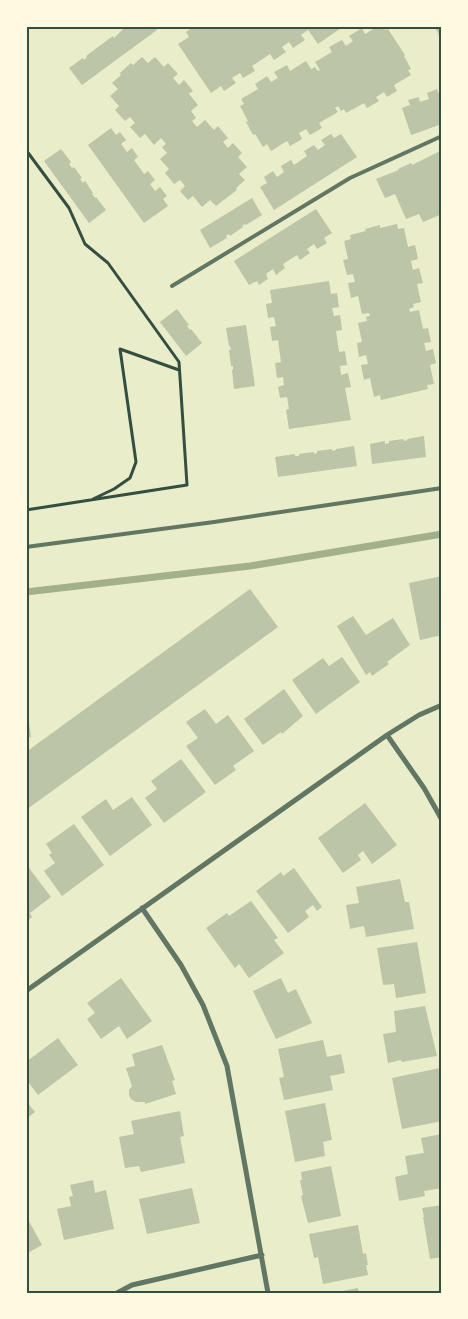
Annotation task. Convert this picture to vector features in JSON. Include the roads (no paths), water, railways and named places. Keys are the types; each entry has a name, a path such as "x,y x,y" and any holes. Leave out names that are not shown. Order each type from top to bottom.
{"street":[{"path":"26,992 387,735 419,714 442,705"},
{"path":"387,735 424,788 442,820"},
{"path":"142,908 181,965 204,1005 226,1066 268,1293"},
{"path":"117,1293 132,1285 262,1255"}],"lane":[{"path":"172,286 350,178 442,136"},
{"path":"26,547 214,522 442,488"}],"waterway":[{"path":"26,592 250,566 442,534"}]}
